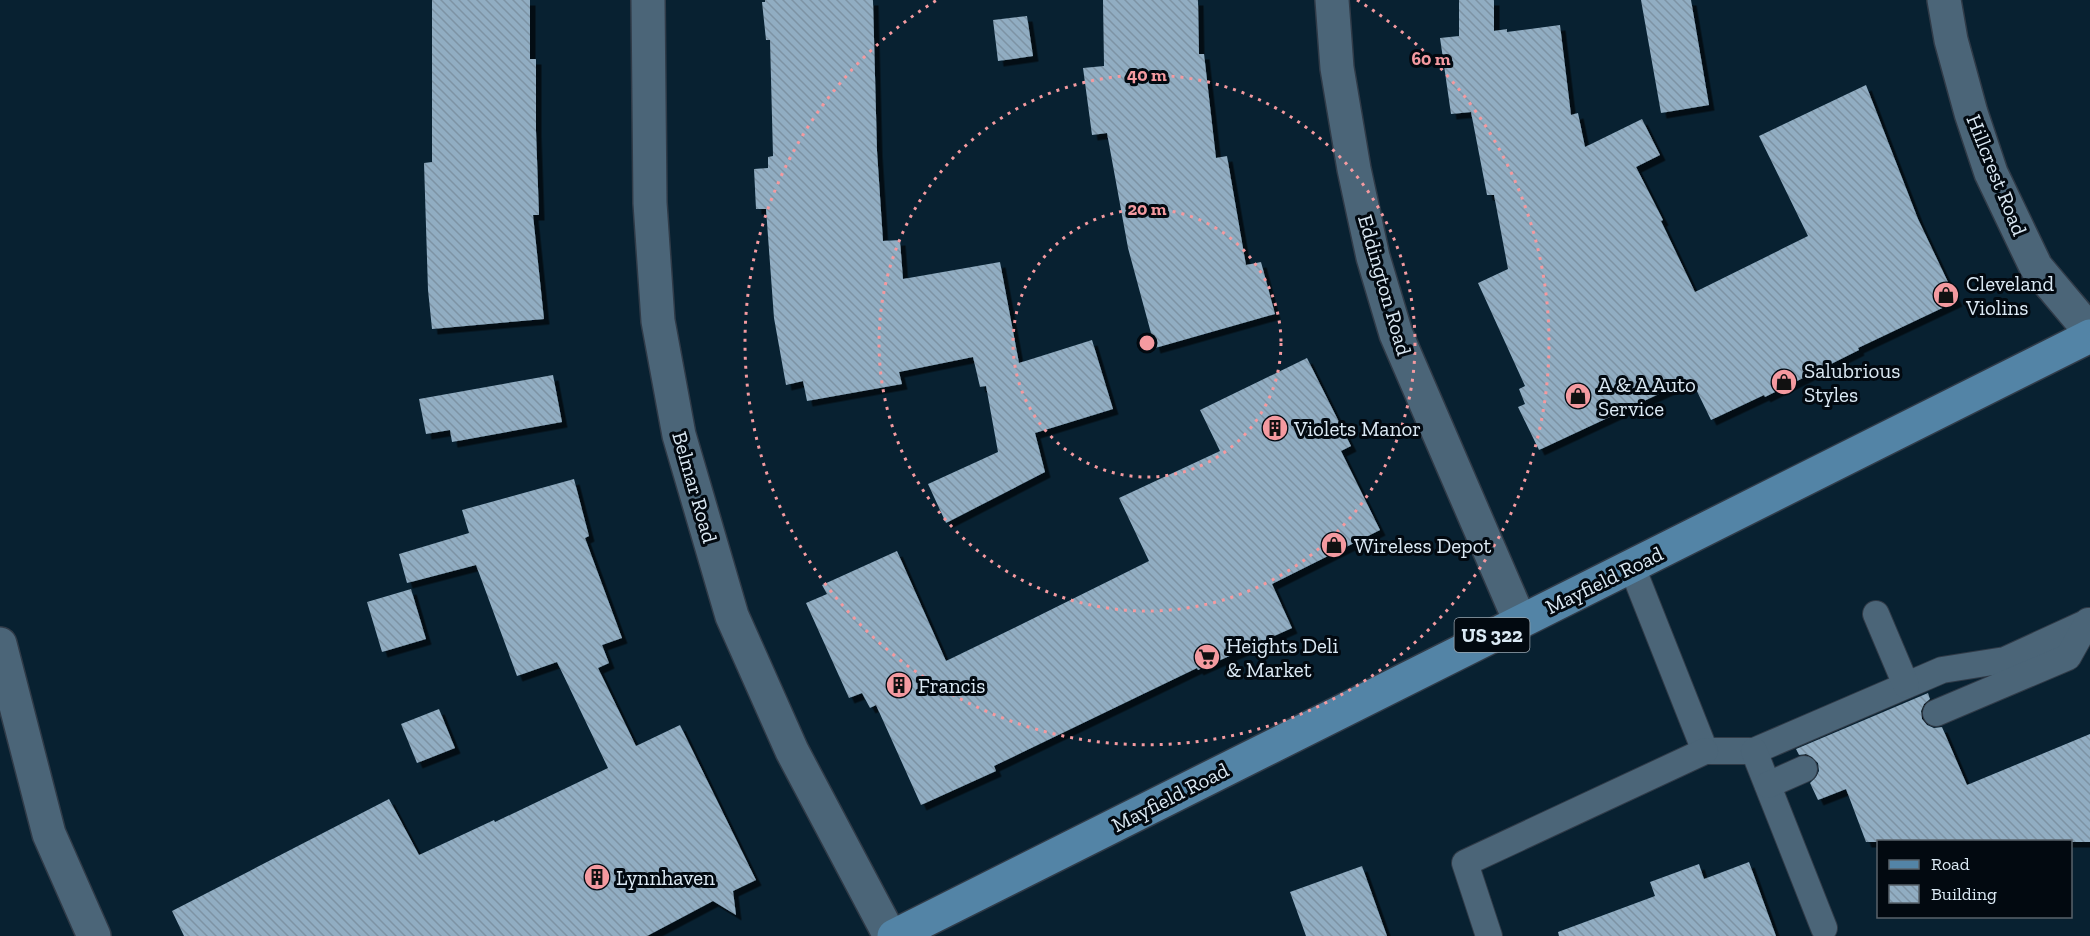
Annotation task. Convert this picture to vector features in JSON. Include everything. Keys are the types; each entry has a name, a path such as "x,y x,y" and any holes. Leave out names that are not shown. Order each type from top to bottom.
{"main road":[{"name":"Mayfield Road","path":"892,936 1632,567 2090,334"}],"street":[{"name":"Belmar Road","path":"648,0 650,203 658,321 679,435 732,616 792,751 892,936"},
{"name":"Eddington Road","path":"1332,0 1337,68 1354,168 1373,257 1396,334 1520,621"},
{"name":"Hillcrest Road","path":"1944,0 1951,40 1965,92 1991,173 2036,267 2090,334"},
{"path":"0,644 49,834 90,935"}],"lane":[{"path":"1632,567 1706,751"},
{"path":"1876,614 1906,685"},
{"path":"1936,712 2089,621"},
{"path":"1489,936 1466,863 1706,751 1754,750 1942,670 2010,669"},
{"path":"1754,750 1824,928"},
{"path":"1768,785 1804,769"}],"building":[{"path":"432,0 530,0 530,59 536,59 539,215 533,215 544,319 432,329 428,290 424,163 432,162"},
{"path":"765,0 873,0 877,151 883,241 900,240 903,279 1000,262 1019,363 1092,340 1113,409 1035,433 1045,472 946,523 928,484 998,452 986,386 980,387 973,357 899,372 902,384 807,401 803,381 786,385 774,318 766,209 756,209 754,169 768,168 768,157 773,156 770,40 766,40 762,2"},
{"path":"1103,0 1198,0 1199,54 1204,54 1216,158 1227,156 1246,265 1261,262 1275,314 1155,348 1128,248 1107,133 1092,135 1083,68 1104,66"},
{"path":"1459,0 1494,0 1494,31 1507,29 1507,32 1560,25 1571,115 1578,113 1585,147 1642,119 1660,155 1636,167 1695,292 1808,236 1759,136 1866,85 1918,219 1957,301 1858,348 1859,350 1765,397 1764,395 1711,420 1691,379 1539,450 1518,407 1525,404 1519,389 1525,386 1478,283 1508,269 1494,195 1487,195 1471,112 1451,114 1440,38 1459,36"},
{"path":"1641,0 1691,0 1709,105 1661,113"},
{"path":"1027,16 1033,56 998,61 993,20"},
{"path":"1307,358 1351,446 1341,451 1380,530 1272,584 1292,628 1198,670 1197,668 994,766 996,771 921,805 876,705 870,708 862,693 849,698 806,603 827,594 822,585 897,551 946,661 1016,627 1149,561 1119,498 1220,451 1200,410"},
{"path":"553,375 562,422 452,442 450,430 426,434 419,399"},
{"path":"574,479 589,536 585,538 622,638 602,645 609,663 598,668 636,746 680,725 756,880 733,891 736,915 713,901 647,936 184,936 172,911 389,799 419,855 494,820 495,822 608,768 557,662 517,676 476,565 407,583 399,554 469,533 462,510"},
{"path":"411,589 426,639 382,652 367,602"},
{"path":"1928,693 1930,699 1921,711 1922,719 1934,728 1942,727 1967,785 2090,734 2090,842 2072,842 2072,840 1877,840 1877,842 1866,842 1846,789 1818,800 1810,783 1819,771 1818,763 1806,754 1799,755 1796,749"},
{"path":"439,709 455,748 417,763 401,724"},
{"path":"1749,862 1776,936 1559,936 1558,932 1655,896 1650,882 1699,864 1704,879"},
{"path":"1362,866 1387,936 1306,936 1290,892"}],"place":[{"name":"Cleveland Violins","path":"1946,295"},
{"name":"Salubrious Styles","path":"1784,382"},
{"name":"A & A Auto Service","path":"1578,396"},
{"name":"Violets Manor","path":"1275,428"},
{"name":"Wireless Depot","path":"1334,545"},
{"name":"Heights Deli & Market","path":"1207,657"},
{"name":"Francis","path":"899,685"},
{"name":"Lynnhaven","path":"597,877"}]}
